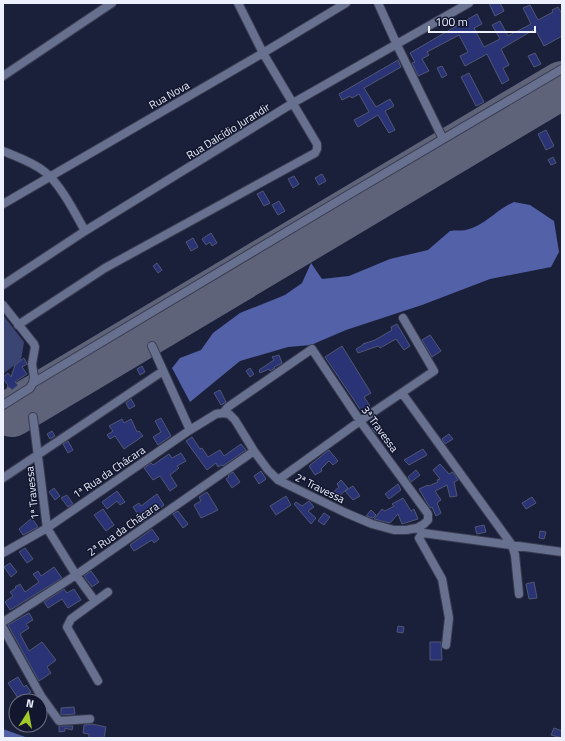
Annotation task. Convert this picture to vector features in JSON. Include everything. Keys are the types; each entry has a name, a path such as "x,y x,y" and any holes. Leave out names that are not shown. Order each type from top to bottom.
{"street":[{"path":"3,76 112,3"},
{"path":"18,325 105,268 315,153 317,144 263,53 238,3"},
{"name":"Rua Nova","path":"3,204 346,3"},
{"path":"378,3 397,45 444,139"},
{"name":"Rua Dalcídio Jurandir","path":"3,285 85,231 294,103 469,3"},
{"path":"3,405 30,388 33,383 562,69"},
{"path":"3,151 34,165 49,176 64,194 85,231"},
{"path":"3,305 34,344 35,347 32,359 33,383"},
{"path":"278,480 360,420 434,371 403,318"},
{"path":"152,346 190,430"},
{"name":"1ª Rua da Chácara","path":"3,554 47,528 190,430 216,414 226,414 228,407 312,349"},
{"name":"3ª Travessa","path":"312,349 360,420 428,514 428,520 420,531"},
{"path":"3,478 164,371"},
{"path":"402,392 512,545 516,555 519,594"},
{"name":"2ª Travessa","path":"226,414 235,420 254,451 268,470 278,480 372,524 394,530 420,531 562,552"},
{"name":"1ª Travessa","path":"33,417 47,528 76,575 95,601"},
{"name":"2ª Rua da Chácara","path":"3,622 76,575 254,451"},
{"path":"420,531 419,538 442,579 449,618 446,645"},
{"path":"98,681 67,627 71,619 108,592"},
{"path":"3,628 41,696 60,721 90,719"}],"shaded area":[{"path":"514,202 530,205 554,221 559,252 551,267 490,279 422,305 346,330 311,345 288,347 240,361 190,402 172,368 180,358 201,350 213,333 240,313 285,295 302,283 311,263 322,279 349,276 390,259 428,250 450,231 473,228"},
{"path":"3,315 24,342 21,360 3,374"},
{"path":"3,729 8,731 8,733 14,733 28,738 3,738"}],"building":[{"path":"489,3 500,3 504,11 495,16"},
{"path":"530,5 538,20 553,12 552,10 558,7 562,14 562,36 544,46 535,29 501,49 509,65 503,68 509,80 502,84 487,54 465,66 460,56 468,52 459,35 427,52 429,55 422,59 429,71 418,76 412,63 415,62 410,53 477,14 482,24 474,28 484,47 500,39 492,25 500,21 508,36 531,24 523,8"},
{"path":"535,53 541,64 534,67 528,56"},
{"path":"398,60 401,67 364,88 376,107 390,99 394,106 385,111 395,130 389,133 378,115 358,127 354,120 369,112 359,94 352,98 350,96 342,100 339,94"},
{"path":"442,66 447,75 442,78 437,68"},
{"path":"469,73 484,102 476,106 461,77"},
{"path":"546,130 554,146 546,150 538,134"},
{"path":"553,157 556,163 551,165 548,160"},
{"path":"322,174 326,181 319,185 315,178"},
{"path":"294,176 299,184 293,188 288,179"},
{"path":"263,191 270,203 264,206 257,194"},
{"path":"279,201 285,211 278,215 272,205"},
{"path":"211,233 217,243 212,246 210,242 206,245 202,239"},
{"path":"193,238 198,247 191,251 186,242"},
{"path":"157,263 162,270 158,273 153,266"},
{"path":"397,324 410,346 404,350 396,339 380,348 378,346 358,353 356,349 392,330 391,327"},
{"path":"430,335 441,351 432,357 422,340"},
{"path":"342,346 371,393 364,397 370,406 362,412 325,357"},
{"path":"279,355 282,363 270,371 269,369 260,373 259,370 274,360 272,357"},
{"path":"24,358 27,364 22,367 27,374 15,382 18,385 12,390 9,387 7,388 8,385 3,377 8,373 11,377 15,365"},
{"path":"142,366 145,372 140,375 137,369"},
{"path":"250,368 254,374 250,377 246,371"},
{"path":"220,390 226,402 221,405 214,393"},
{"path":"131,399 135,406 129,409 126,403"},
{"path":"161,418 171,436 158,445 153,437 161,432 155,421"},
{"path":"122,419 124,423 131,419 137,432 139,431 143,436 124,449 115,436 110,439 107,435 113,431 109,426"},
{"path":"377,425 381,431 377,434 372,429"},
{"path":"52,431 55,436 50,439 47,434"},
{"path":"449,434 453,439 445,444 442,439"},
{"path":"192,437 200,449 202,448 208,457 220,450 224,456 241,444 246,450 223,466 218,467 216,463 207,470 186,441"},
{"path":"68,441 73,450 68,453 63,444"},
{"path":"423,449 427,455 409,465 404,460"},
{"path":"329,450 338,461 333,465 329,461 321,469 322,471 315,475 309,466"},
{"path":"181,453 186,461 177,466 179,468 170,475 177,486 170,491 160,476 153,480 144,468 151,463 153,465 169,454 172,458"},
{"path":"440,464 449,474 453,472 458,480 454,482 457,496 450,497 447,485 435,491 441,500 437,503 441,513 436,516 432,507 430,508 419,489 438,482 437,480 440,479 433,470"},
{"path":"416,470 420,475 411,482 408,477"},
{"path":"261,471 266,479 259,484 254,476"},
{"path":"233,472 240,482 232,488 226,479"},
{"path":"95,479 98,483 93,487 90,482"},
{"path":"341,480 348,488 335,500 330,495 339,487 337,484"},
{"path":"398,484 401,490 389,499 385,494"},
{"path":"353,486 360,496 353,500 345,491"},
{"path":"54,488 60,496 55,500 49,492"},
{"path":"117,491 125,502 120,505 117,501 107,509 102,502"},
{"path":"207,492 218,510 201,518 194,505 201,501 199,497"},
{"path":"157,494 164,505 143,522 133,507 139,503 141,506"},
{"path":"67,495 73,504 68,507 61,498"},
{"path":"286,496 291,505 276,515 270,506"},
{"path":"532,497 536,503 526,509 522,503"},
{"path":"403,498 411,511 414,509 418,519 402,524 398,514 390,523 374,519 382,509 385,511 394,506 392,504"},
{"path":"309,501 314,507 308,511 316,518 311,524 294,504 296,502 302,506"},
{"path":"103,509 114,525 106,531 94,515"},
{"path":"371,510 376,515 373,518 366,516"},
{"path":"178,511 188,524 183,528 173,514"},
{"path":"324,513 330,517 324,525 318,521"},
{"path":"32,518 38,527 23,535 19,529"},
{"path":"484,525 486,532 477,534 475,527"},
{"path":"152,529 159,539 154,543 152,540 134,551 130,545"},
{"path":"540,531 546,532 544,539 539,538"},
{"path":"25,548 33,559 27,563 19,552"},
{"path":"10,563 17,572 11,577 4,567"},
{"path":"54,567 62,578 10,610 5,602 13,596 10,592 16,588 15,587 20,584 25,592 39,582 33,574 38,571 41,576"},
{"path":"91,571 99,582 92,587 84,576"},
{"path":"534,582 537,598 529,599 526,584"},
{"path":"64,589 67,593 74,589 81,600 68,608 62,599 48,608 44,602"},
{"path":"29,613 33,620 26,624 29,628 20,634 29,651 42,642 56,660 47,667 51,673 39,681 8,625"},
{"path":"398,626 404,627 403,633 397,632"},
{"path":"430,642 441,642 442,660 430,660"},
{"path":"18,677 24,687 26,685 31,692 15,693 8,683"},
{"path":"74,707 75,714 61,715 61,708"},
{"path":"92,724 106,727 104,738 89,738 89,734 83,733 84,725"},
{"path":"59,726 73,726 72,730 65,728 65,731 59,732"},
{"path":"554,728 562,731 562,738 551,735"}],"runway":[{"path":"12,413 562,85"}]}
